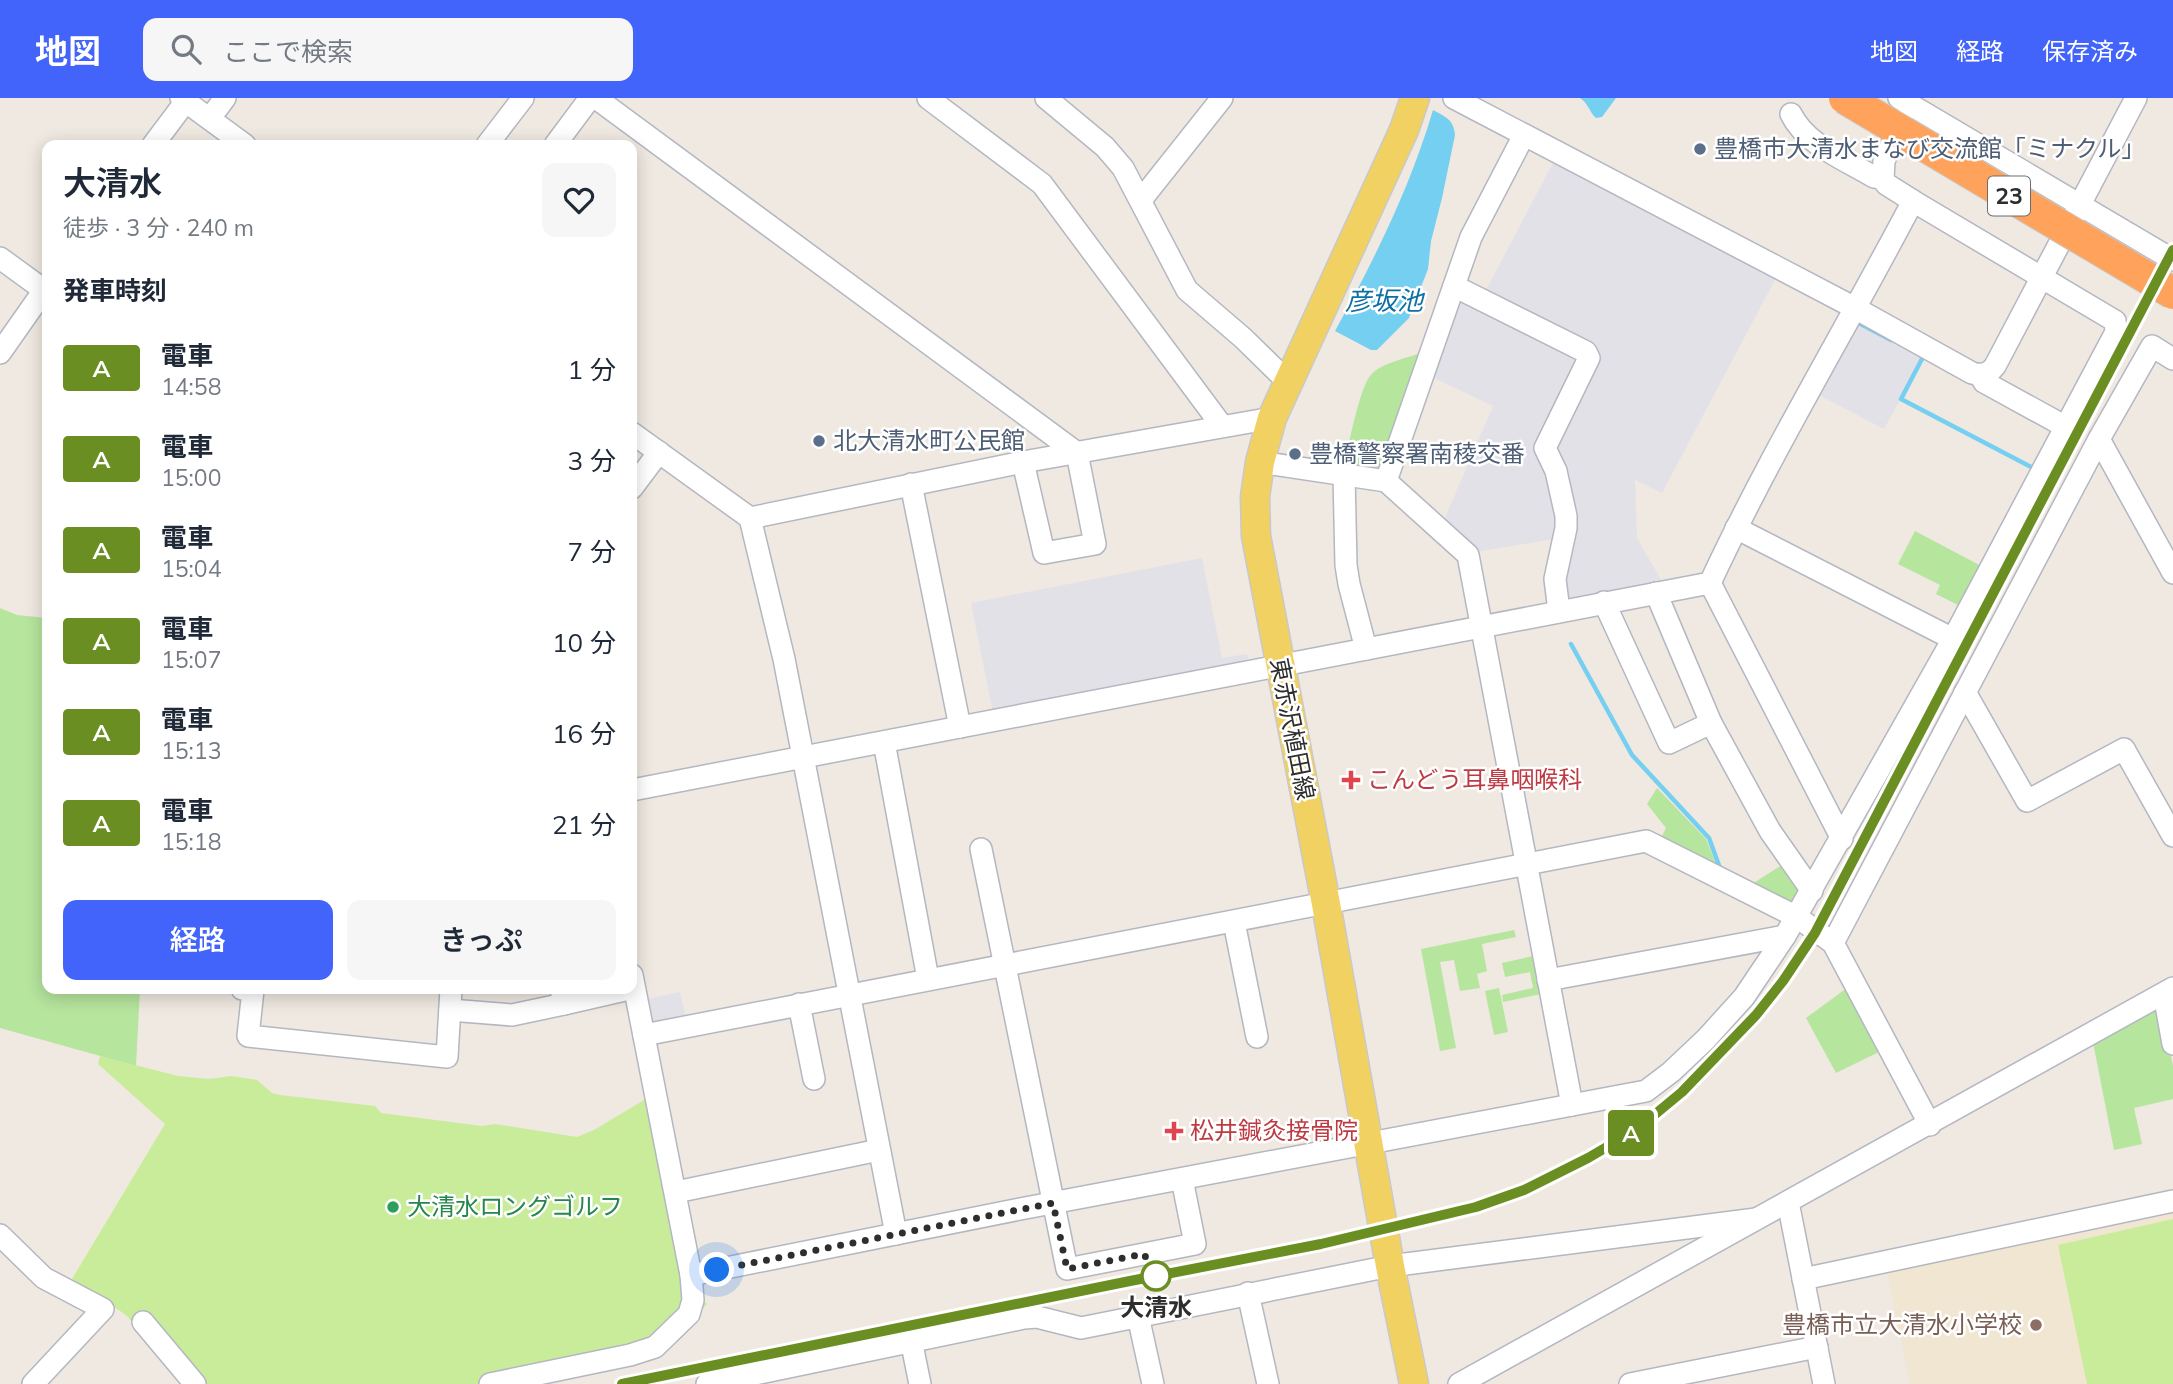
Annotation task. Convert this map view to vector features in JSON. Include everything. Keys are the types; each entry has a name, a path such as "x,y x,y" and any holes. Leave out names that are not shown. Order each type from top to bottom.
{"highway":[{"name":"23","path":"1844,98 2173,293"}],"main road":[{"name":"東赤沢植田線","path":"1414,1384 1390,1266 1326,904 1279,666 1256,536 1255,497 1260,462 1272,418 1404,130 1415,98"}],"street":[{"path":"210,118 225,98"},
{"path":"491,140 523,98"},
{"path":"559,140 590,98"},
{"path":"596,98 1077,453 1095,544 1044,553 1023,462"},
{"path":"928,98 1042,184 1222,426"},
{"path":"1141,200 1222,98"},
{"path":"1454,98 1980,375 1995,366 2136,98"},
{"path":"1899,98 1925,104 2080,204 2173,260"},
{"path":"156,140 184,100 239,140"},
{"path":"1057,101 1115,157 1141,200 1187,290 1243,338 1288,382"},
{"path":"691,1275 1053,1203 1646,1091 1671,1072 1744,997 1797,917 1953,639 2116,332 2115,321 1886,184 1882,178 1884,161 1905,115 1925,104"},
{"path":"1791,114 1818,144 1874,177 1882,178"},
{"path":"1386,481 1471,237 1524,135"},
{"path":"1710,583 1736,528 1913,201"},
{"path":"0,258 42,285"},
{"path":"1454,286 1586,352 1589,358 1545,448 1556,471 1566,516 1555,579 1559,611"},
{"path":"0,353 42,294"},
{"path":"1833,943 2099,439 2152,346 2173,359"},
{"path":"1980,375 1984,382 2066,428"},
{"path":"750,518 1023,462 1272,418"},
{"path":"637,437 750,518 776,623 895,1234"},
{"path":"2099,439 2173,573"},
{"path":"637,482 659,453"},
{"path":"1260,462 1386,481 1468,555 1572,1105"},
{"path":"1345,475 1346,565 1366,649"},
{"path":"911,484 960,727"},
{"path":"1736,528 1953,639"},
{"path":"637,789 1710,583"},
{"path":"1710,583 1842,839"},
{"path":"1656,593 1711,723 1770,831 1812,891"},
{"path":"1604,602 1669,743 1711,723"},
{"path":"1965,692 2027,801 2124,748 2173,836"},
{"path":"884,742 928,979"},
{"path":"644,1035 1646,841 1797,917 1833,943 1930,1125"},
{"path":"981,849 1067,1269 1195,1244 1182,1179"},
{"path":"1234,922 1257,1037"},
{"path":"1548,980 1785,936"},
{"path":"1459,1384 1495,1375 1756,1219 2168,991 2173,1044"},
{"path":"253,994 248,1036 447,1057 450,999 512,1015 562,996"},
{"path":"490,1384 630,1355 655,1347 689,1314 693,1300 691,1275 634,994"},
{"path":"799,1004 814,1079"},
{"path":"676,1192 879,1150"},
{"path":"1803,1279 2173,1201"},
{"path":"1788,1202 1824,1384"},
{"path":"707,1384 793,1375 911,1340 1024,1318 1037,1317 1081,1328 1390,1266 1756,1219"},
{"path":"0,1235 44,1278 103,1309 33,1384"},
{"path":"1248,1293 1268,1384"},
{"path":"1138,1315 1153,1384"},
{"path":"143,1322 195,1384"},
{"path":"911,1340 920,1384"},
{"path":"1630,1384 1665,1381 1817,1347"}],"shaded area":[{"path":"1554,161 1777,276 1662,493 1635,480 1637,538 1664,585 1564,604 1552,450 1593,369 1485,292"},
{"path":"1467,300 1579,357 1545,467 1558,525 1555,539 1469,553 1441,527 1493,406 1430,376 1460,301"},
{"path":"1851,320 1923,357 1884,429 1813,392"},
{"path":"1202,558 1222,658 1247,654 1250,668 994,718 971,603"},
{"path":"680,992 687,1022 648,1030 642,1000"},
{"name":"豊橋市立大清水小学校","path":"2173,1205 2173,1384 1910,1384 1886,1266"}],"green space":[{"path":"1420,353 1383,473 1344,467 1358,406 1370,376 1386,365"},
{"path":"1915,531 1985,568 1964,608 1936,594 1940,585 1898,564"},
{"path":"0,608 17,615 42,618 42,994 140,994 136,1066 0,1028"},
{"path":"1657,788 1706,839 1718,869 1660,840 1666,828 1647,804"},
{"path":"1785,863 1799,886 1800,894 1791,903 1752,884"},
{"path":"1514,930 1516,937 1482,944 1487,971 1477,974 1480,988 1460,991 1454,960 1440,962 1456,1048 1440,1051 1421,949"},
{"path":"1538,955 1546,993 1503,1002 1502,995 1533,988 1530,972 1505,977 1502,963"},
{"path":"1851,985 1885,1049 1836,1073 1806,1018"},
{"path":"1499,988 1508,1032 1494,1035 1485,991"},
{"path":"2161,1004 2173,1066 2173,1099 2134,1108 2142,1144 2114,1150 2093,1042"},
{"name":"大清水ロングゴルフ","path":"100,1056 178,1076 209,1079 231,1076 257,1080 272,1093 375,1106 381,1113 482,1126 495,1124 577,1137 594,1130 649,1097 683,1277 707,1304 671,1345 531,1384 185,1384 126,1315 72,1279 165,1124 98,1064"},
{"path":"2173,1219 2173,1384 2087,1384 2058,1245"}],"water":[{"path":"1580,98 1616,98 1602,117 1596,118"},
{"name":"彦坂池","path":"1433,110 1451,122 1455,135 1431,241 1428,269 1409,318 1377,350 1371,350 1335,331 1390,223"}],"waterway":[{"path":"1855,321 1891,340"},
{"path":"1920,355 1923,357 1901,399 2037,470"},
{"path":"1571,644 1632,755 1709,838 1721,871"}],"railway":[{"path":"622,1384 1387,1231 1478,1206 1537,1185 1565,1172 1643,1125 1681,1093 1737,1034 1765,1002 1815,933 2173,250"}],"train":[{"name":"A","path":"622,1384 1321,1244 1454,1213 1524,1190 1636,1130 1682,1092 1756,1015 1815,933 2173,250"}],"place":[{"name":"豊橋市大清水まなび交流館「ミナクル」","path":"1700,149"},
{"name":"北大清水町公民館","path":"819,441"},
{"name":"豊橋警察署南稜交番","path":"1295,454"},
{"name":"こんどう耳鼻咽喉科","path":"1351,780"},
{"name":"松井鍼灸接骨院","path":"1174,1131"},
{"name":"大清水ロングゴルフ","path":"393,1207"},
{"name":"大清水","path":"1156,1276"},
{"name":"豊橋市立大清水小学校","path":"2036,1325"}],"route":[{"path":"717,1270 1053,1203 1067,1269 1144,1254 1156,1276"}]}
